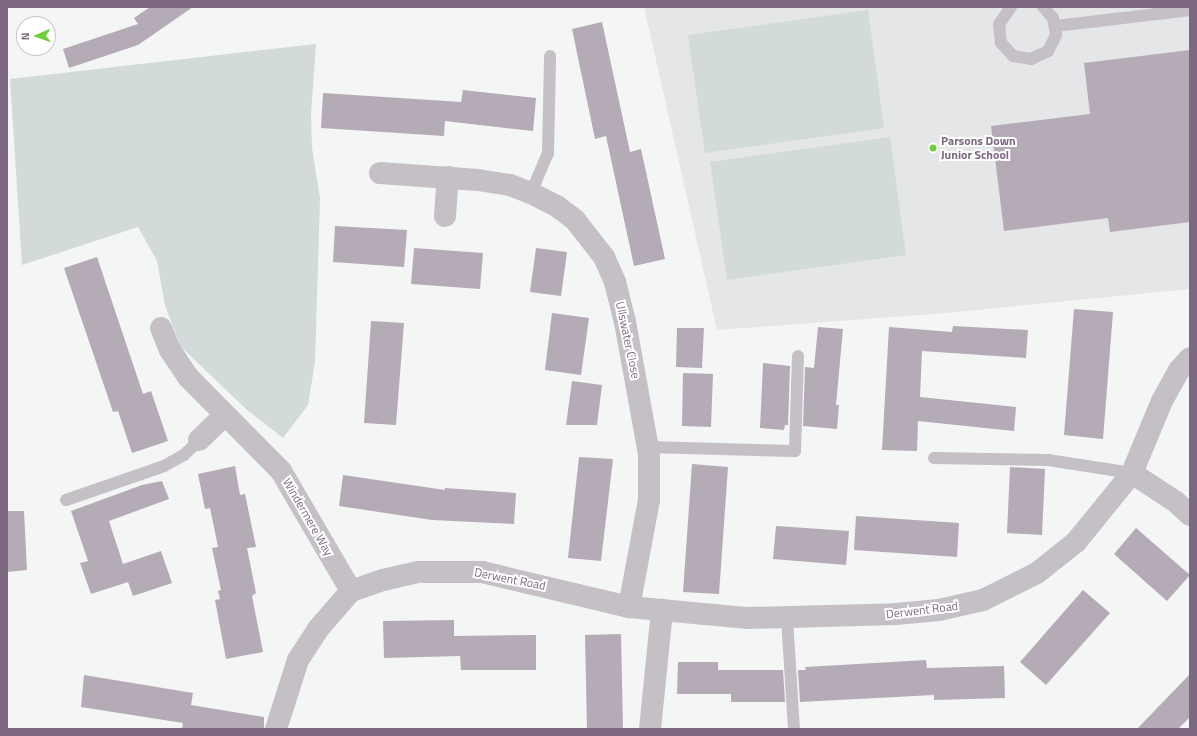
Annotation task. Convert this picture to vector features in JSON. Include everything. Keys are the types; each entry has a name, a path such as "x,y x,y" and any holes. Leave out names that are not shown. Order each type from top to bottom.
{"street":[{"name":"Ullswater Close","path":"380,173 448,177 510,185 531,193 558,207 575,220 606,263 615,282 625,322 648,447 649,500 629,607"},
{"path":"445,216 448,177"},
{"name":"Windermere Way","path":"161,328 164,340 177,363 224,416 281,471 351,591"},
{"name":"Derwent Road","path":"351,591 383,580 419,572 482,572 629,607 748,618 896,614 939,610 983,600 1037,573 1062,555 1132,473 1162,401 1179,370 1190,358"},
{"path":"198,440 224,416"},
{"path":"1132,473 1176,502 1190,515"},
{"path":"276,729 298,660 318,629 351,591"},
{"path":"650,729 662,610"}],"lane":[{"path":"1011,7 1003,16 998,34 1001,43 1013,56 1031,59 1048,51 1053,44 1056,26 1053,18 1043,7"},
{"path":"1056,26 1190,10"},
{"path":"531,193 548,153 550,56"},
{"path":"648,447 795,451 798,356"},
{"path":"66,500 164,466 184,455 198,440"},
{"path":"934,458 1048,460 1132,473"},
{"path":"787,618 794,729"}],"shaded area":[{"name":"Parsons Down Junior School","path":"644,7 1190,7 1190,289 946,313 717,330"},
{"path":"868,10 884,128 705,153 688,35"},
{"path":"316,44 311,114 312,148 320,198 315,362 308,405 283,438 246,409 180,346 165,305 157,261 138,227 22,265 10,79"},
{"path":"890,137 906,255 727,280 710,162"}],"building":[{"path":"150,7 193,7 138,45 69,68 63,49 138,24 134,18"},
{"path":"602,22 630,152 641,149 665,259 634,266 606,136 595,139 572,29"},
{"path":"1190,50 1190,222 1110,232 1108,218 1004,231 991,126 1090,114 1084,63"},
{"path":"463,90 536,98 533,131 445,121 444,136 321,128 323,93 461,102"},
{"path":"335,226 407,230 404,267 333,262"},
{"path":"414,248 483,253 480,289 411,284"},
{"path":"536,248 567,252 561,296 530,292"},
{"path":"97,257 143,394 151,391 168,441 132,453 118,411 113,412 64,268"},
{"path":"1074,309 1113,312 1103,439 1064,435"},
{"path":"552,313 589,318 581,375 545,370"},
{"path":"371,321 404,323 396,425 364,423"},
{"path":"953,326 1028,330 1026,358 922,351 920,397 1016,407 1014,431 918,421 917,451 882,450 889,327 952,332"},
{"path":"818,327 843,329 836,405 839,405 837,429 803,426 805,367 814,368"},
{"path":"677,328 704,328 702,368 676,367"},
{"path":"763,363 790,366 788,425 785,425 784,430 760,428"},
{"path":"683,373 713,374 711,427 682,426"},
{"path":"572,381 602,385 597,425 566,425"},
{"path":"579,457 613,459 601,561 568,558"},
{"path":"692,464 728,467 719,594 683,592"},
{"path":"235,466 240,495 245,494 256,547 247,548 256,593 252,596 263,652 226,659 215,600 220,599 218,591 221,590 212,548 218,547 210,508 205,509 198,474"},
{"path":"1010,467 1045,469 1042,535 1007,533"},
{"path":"343,475 445,490 445,488 516,493 514,524 432,520 339,506"},
{"path":"162,481 169,499 109,521 123,564 161,551 172,583 133,596 128,582 91,594 80,563 88,561 71,511 142,485"},
{"path":"7,511 24,511 27,570 7,572"},
{"path":"856,516 959,523 957,557 854,550"},
{"path":"776,526 849,531 846,565 773,559"},
{"path":"1136,528 1190,575 1167,601 1114,554"},
{"path":"1083,590 1110,613 1046,685 1020,662"},
{"path":"454,620 454,636 536,635 536,670 461,670 460,656 384,658 383,621"},
{"path":"621,634 623,729 587,729 585,635"},
{"path":"926,660 927,668 1004,666 1005,698 934,700 934,695 800,702 798,670 806,670 805,667"},
{"path":"678,662 718,662 718,670 783,670 785,702 731,702 731,694 677,694"},
{"path":"1190,674 1190,717 1178,729 1137,729"},
{"path":"84,675 193,693 191,705 264,717 264,729 182,729 183,723 81,707"}],"place":[{"name":"Parsons Down Junior School","path":"933,148"}]}
